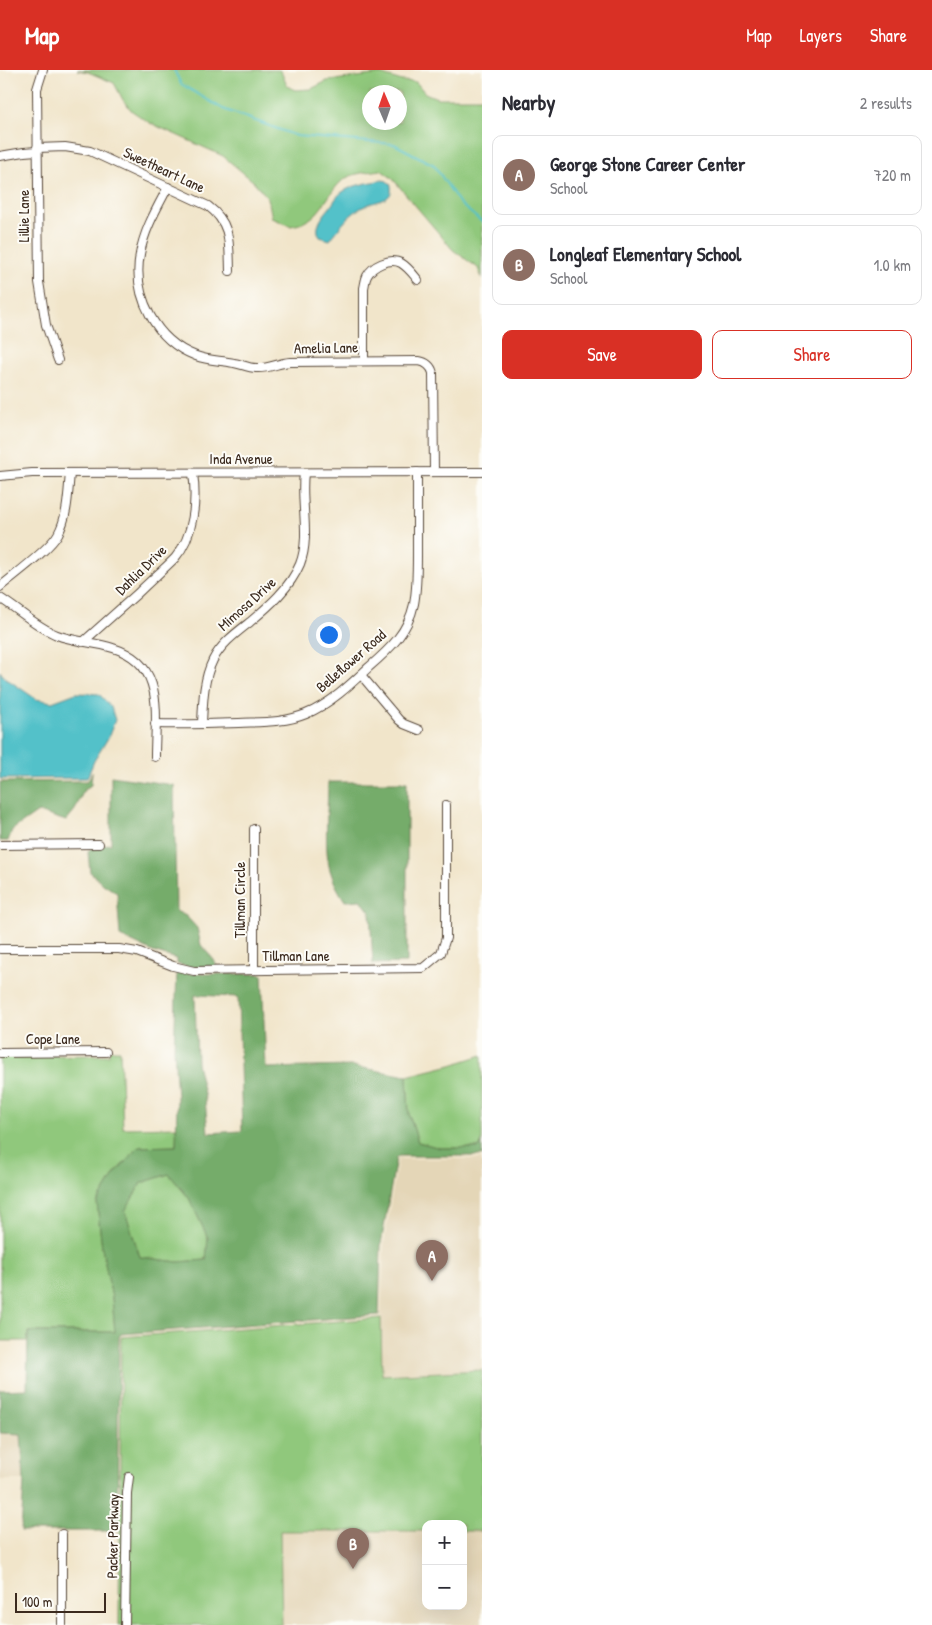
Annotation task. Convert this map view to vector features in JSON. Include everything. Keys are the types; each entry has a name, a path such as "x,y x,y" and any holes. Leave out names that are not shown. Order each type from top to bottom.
{"street":[{"name":"Lillie Lane","path":"43,70 37,89 38,282 46,325 58,360"},
{"name":"Sweetheart Lane","path":"0,156 65,147 90,152 205,204 220,217 226,227 229,239 230,271"},
{"name":"Amelia Lane","path":"168,187 145,236 138,270 144,305 153,321 170,341 189,353 205,359 256,368 290,362 419,361 426,363 432,370 434,472"},
{"path":"364,361 364,288 371,270 382,263 396,261 406,267 418,280"},
{"name":"Belleflower Road","path":"155,724 276,722 298,717 327,703 394,643 406,626 412,612 415,597 417,578 416,472"},
{"name":"Inda Avenue","path":"0,476 32,473 482,472"},
{"path":"0,587 57,536 64,519 70,473"},
{"name":"Dahlia Drive","path":"83,642 177,555 187,536 193,516 195,496 193,473"},
{"name":"Mimosa Drive","path":"202,724 207,674 214,657 224,644 288,586 300,564 305,530 302,496 304,473"},
{"path":"0,598 49,631 67,638 115,649 132,658 144,668 153,685 155,694 157,715 155,724 155,757"},
{"path":"361,674 399,720 419,730"},
{"name":"Tillman Lane","path":"0,949 119,949 146,955 184,970 419,969 426,967 444,948 446,938 446,805"},
{"name":"Tillman Circle","path":"254,829 254,970"},
{"path":"0,845 99,844"},
{"name":"Cope Lane","path":"0,1053 106,1052"},
{"name":"Packer Parkway","path":"125,1625 127,1493 129,1477"},
{"path":"62,1534 62,1625"}],"shaded area":[{"path":"398,1159 482,1159 482,1370 382,1375 381,1318 384,1245"},
{"path":"0,1433 21,1433 24,1480 0,1480"},
{"path":"280,1531 422,1531 422,1610 467,1610 467,1531 482,1531 482,1625 282,1625"}],"green space":[{"path":"77,70 278,70 281,71 287,86 295,90 311,89 327,81 380,74 402,81 416,82 425,93 437,98 482,98 482,280 478,268 453,250 392,178 381,170 361,173 343,180 312,218 291,226 272,218 268,198 254,182 223,156 150,123 132,111 123,100 114,83 88,72"},
{"path":"92,772 91,785 84,790 75,810 66,821 38,812 12,830 8,841 0,841 0,782 87,781"},
{"path":"111,776 174,785 176,911 186,916 197,928 201,945 214,960 217,967 189,967 177,964 177,959 153,952 120,936 117,893 90,872 88,852 92,847 102,847 102,845 111,844"},
{"path":"328,782 407,782 407,963 373,964 370,912 361,900 345,901 334,880 327,853"},
{"path":"177,971 194,974 262,974 266,1068 352,1066 407,1076 409,1114 418,1142 440,1148 479,1148 482,1142 482,1156 399,1156 396,1158 381,1244 379,1315 121,1334 119,1337 117,1531 21,1531 24,1481 21,1434 0,1433 0,1390 27,1389 28,1332 115,1332 112,1298 102,1248 97,1203 116,1172 139,1147 176,1146 177,1097 174,1049","holes":["195,995 238,997 242,1131 208,1133 205,1099 197,1063","169,1174 189,1198 208,1238 206,1260 178,1262 140,1257 125,1211 141,1183"]},
{"path":"109,1050 120,1050 123,1128 177,1127 176,1146 139,1147 116,1172 97,1203 102,1248 112,1298 115,1332 28,1332 28,1341 0,1341 0,1056 109,1055"},
{"path":"482,1055 482,1142 479,1148 440,1148 418,1142 409,1114 407,1076"},
{"path":"169,1174 189,1198 208,1238 206,1260 178,1262 140,1257 125,1211 141,1183"},
{"path":"381,1318 382,1375 482,1370 482,1531 467,1531 467,1520 422,1520 422,1531 280,1531 282,1625 119,1625 121,1337"}],"water":[{"path":"382,180 387,181 391,185 391,194 387,198 356,211 330,240 320,237 318,229 320,221 340,194 353,187"},
{"path":"0,671 4,677 36,699 52,702 76,693 99,694 111,707 115,720 108,738 94,761 87,778 0,779"}],"waterway":[{"path":"174,70 181,84 223,109 297,136 394,144 434,165 460,204 482,222"}],"place":[{"name":"George Stone Career Center","path":"432,1281"},
{"name":"Longleaf Elementary School","path":"353,1569"}]}
